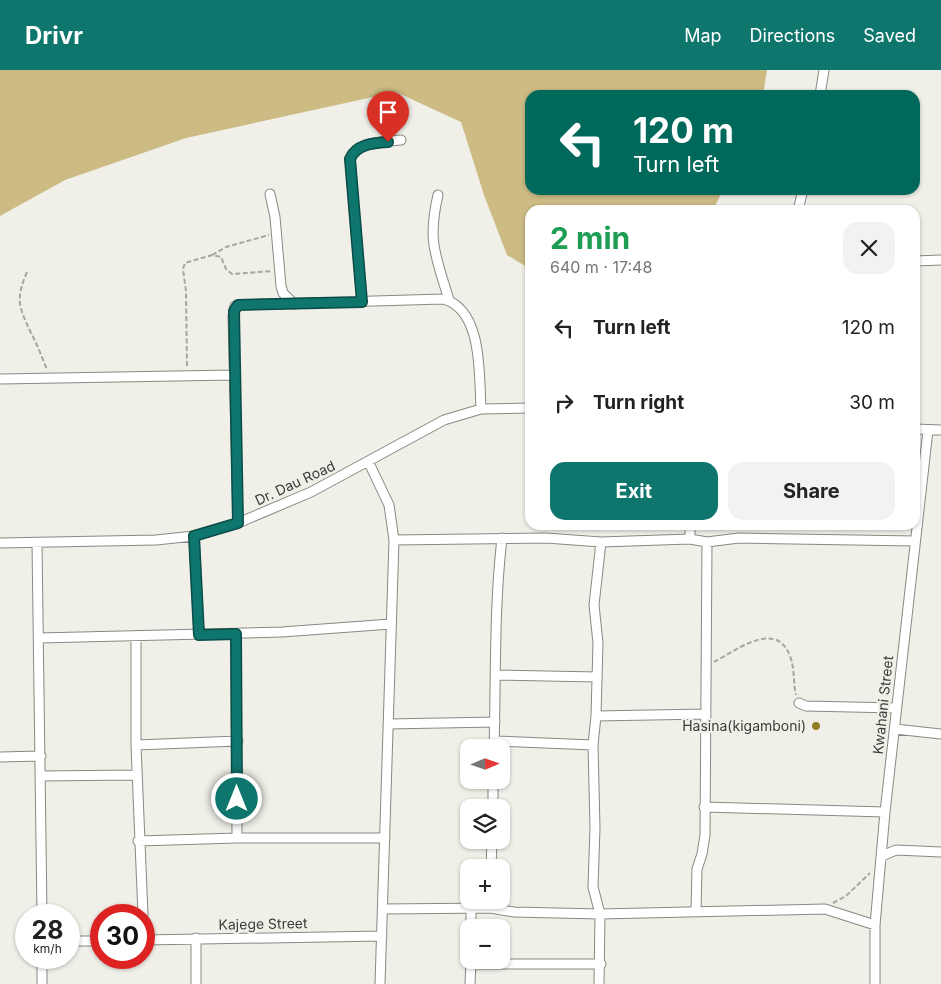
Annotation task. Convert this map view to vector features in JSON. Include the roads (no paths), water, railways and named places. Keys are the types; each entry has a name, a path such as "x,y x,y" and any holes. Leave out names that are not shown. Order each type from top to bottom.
{"street":[{"path":"821,90 824,70"},
{"path":"362,302 350,159 354,151 362,146 400,140"},
{"path":"270,194 283,293 294,304"},
{"path":"438,195 431,232 436,259 449,300"},
{"path":"920,261 941,260"},
{"path":"238,523 233,316 235,306 449,300 463,309 475,336 481,409"},
{"path":"0,380 234,375"},
{"name":"Dr. Dau Road","path":"0,543 156,540 194,536 238,523 302,496 369,462 444,420 481,409 525,408"},
{"path":"920,429 941,430"},
{"name":"Kwahani Street","path":"920,498 928,430"},
{"path":"369,462 389,506 394,540 380,984"},
{"path":"690,530 690,539"},
{"name":"Kwahani Street","path":"875,984 875,925 882,859 884,812 916,530"},
{"path":"194,536 199,635"},
{"path":"494,739 497,675 496,623 502,538"},
{"path":"394,540 546,538 600,542 690,539 707,542 739,538 915,541"},
{"path":"599,984 601,964 600,914 593,887 595,828 593,745 596,716 598,643 594,605 600,542"},
{"path":"696,911 697,869 705,835 708,665 707,542"},
{"path":"37,543 42,904"},
{"path":"39,638 236,634 391,624"},
{"path":"236,634 237,838"},
{"path":"136,637 136,775 142,904"},
{"path":"497,675 597,677"},
{"path":"799,703 806,706 895,708"},
{"path":"596,716 706,714"},
{"path":"388,724 495,722"},
{"path":"895,729 941,734"},
{"path":"136,745 238,741"},
{"path":"510,744 593,745"},
{"path":"0,757 41,756"},
{"path":"41,776 136,775"},
{"path":"704,807 884,812"},
{"path":"138,841 237,838 385,838"},
{"path":"882,859 896,850 941,852"},
{"path":"383,909 460,909"},
{"path":"471,909 471,919"},
{"path":"505,909 514,912 600,914 825,909 875,925"},
{"name":"Kajege Street","path":"155,940 382,936"},
{"path":"196,938 196,984"},
{"path":"510,963 601,964"},
{"path":"42,969 42,984"},
{"path":"470,969 470,984"}],"place":[{"name":"Hasina(kigamboni)","path":"816,726"}]}
